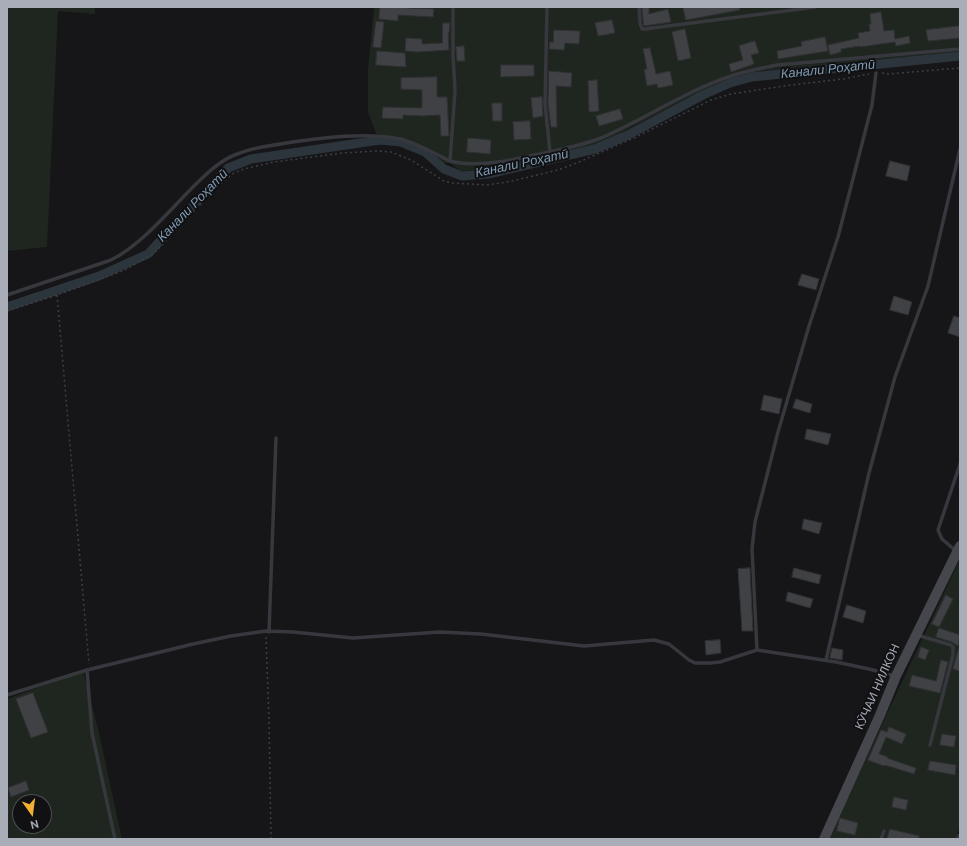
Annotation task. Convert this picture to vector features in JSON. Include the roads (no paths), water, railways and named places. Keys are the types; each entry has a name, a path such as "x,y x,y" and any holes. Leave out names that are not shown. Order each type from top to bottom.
{"street":[{"name":"КӮЧАИ НИЛКОН","path":"824,839 896,676 959,549"}],"lane":[{"path":"450,161 455,91 453,7"},
{"path":"547,7 545,104 550,152"},
{"path":"639,7 640,25 642,29 645,29 816,7"},
{"path":"7,294 111,260 119,256 138,242 203,176 220,163 239,153 262,147 345,136 375,136 401,140 433,152 450,161 468,163 497,162 582,145 646,117 708,85 730,76 756,69 777,65 960,49"},
{"path":"757,650 752,549 755,522 776,440 809,326 838,237 872,105 876,73"},
{"path":"826,660 869,473 895,377 928,286 960,149"},
{"path":"268,631 276,438"},
{"path":"959,549 945,542 939,535 938,530 960,464"},
{"path":"7,695 88,670 193,644 231,636 268,631 353,638 372,638 421,633 464,633 584,646 654,640 664,642 689,660 701,663 720,662 757,650 826,660 896,676"},
{"path":"916,635 950,645 953,650 930,745"},
{"path":"88,670 92,733 115,839"},
{"path":"881,839 884,831"}],"waterway":[{"name":"Канали Роҳатӣ","path":"7,307 99,276 148,254 228,168 251,159 380,140 401,142 425,152 444,169 462,176 488,174 595,149 628,135 703,95 730,83 752,77 960,56"}]}
